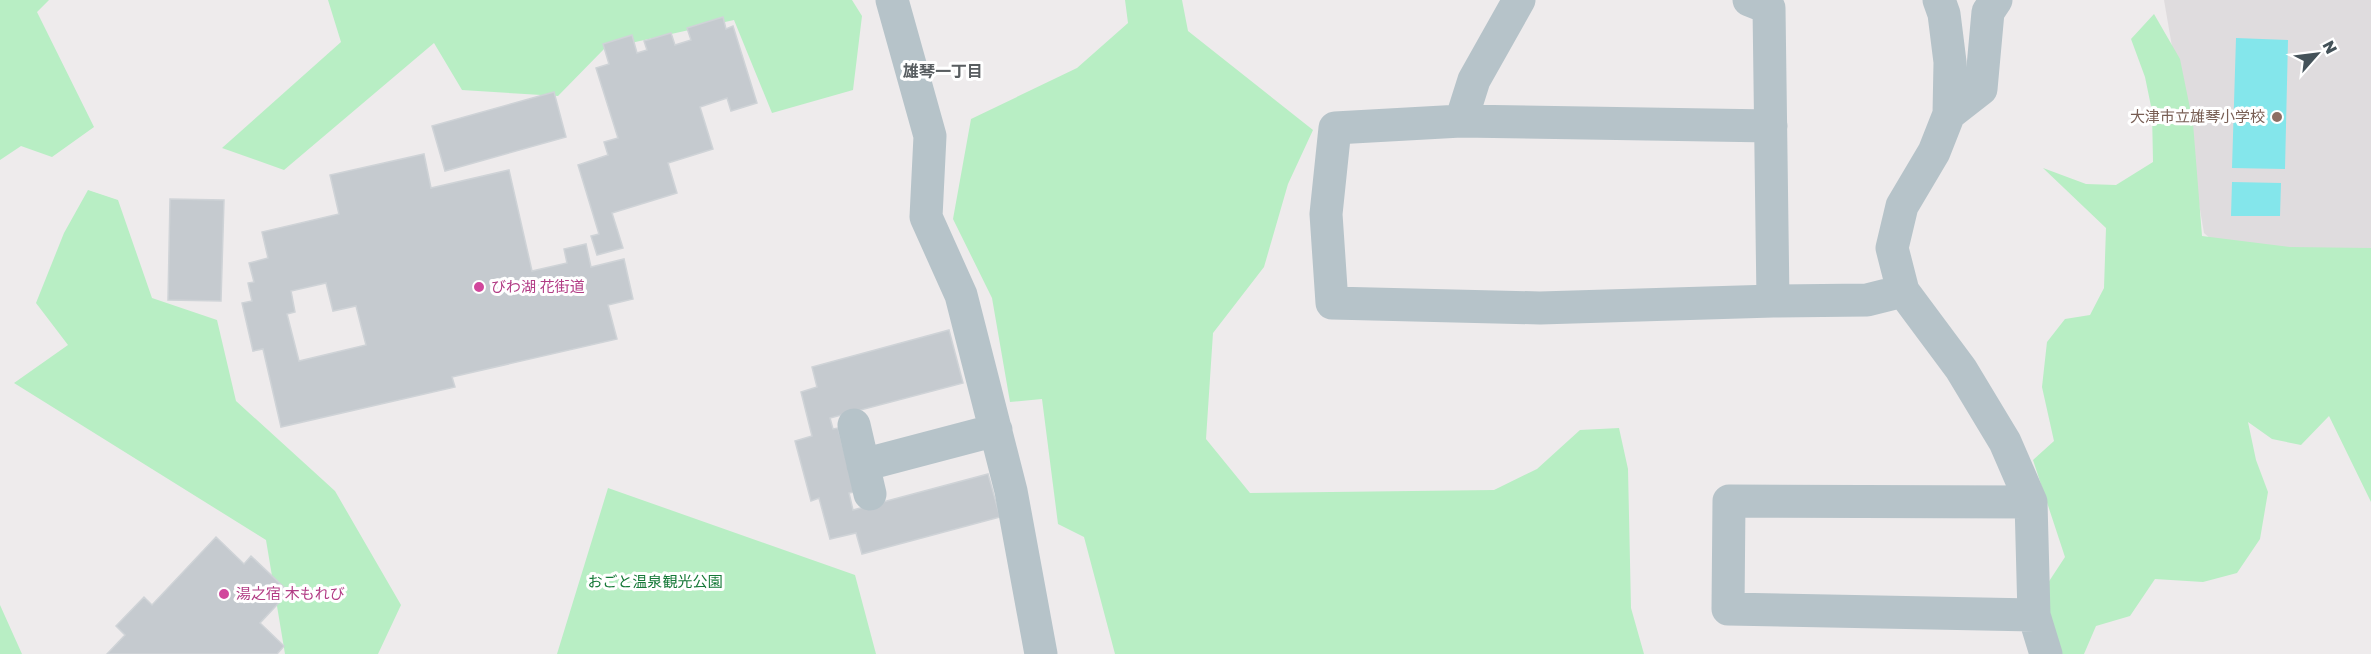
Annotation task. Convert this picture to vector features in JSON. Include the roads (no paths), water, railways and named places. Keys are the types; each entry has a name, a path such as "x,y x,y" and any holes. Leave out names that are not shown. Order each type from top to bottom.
{"street":[{"path":"892,0 930,136 926,217 961,295 1011,491 1041,654"},
{"path":"1461,121 1474,80 1519,0"},
{"path":"1749,0 1769,8 1773,301"},
{"path":"1938,0 1944,14 1950,62 1949,114 1934,152 1902,206 1892,248 1903,291 1961,369 1978,397 2005,442 2031,502 2034,615 2046,654"},
{"path":"1949,114 1981,89 1988,12 1996,0"},
{"path":"1771,126 1461,121 1335,128 1326,214 1332,303 1540,308 1867,300 1903,291"},
{"path":"854,424 867,480 996,430"},
{"path":"2031,502 1729,501 1728,609 2034,615"}],"water":[{"path":"2236,38 2288,40 2285,169 2232,168"},
{"path":"2232,182 2281,183 2280,216 2231,216"}],"place":[{"name":"大津市立雄琴小学校","path":"2277,117"},
{"name":"びわ湖 花街道","path":"479,287"},
{"name":"湯之宿 木もれび","path":"224,594"}],"district":[{"name":"雄琴一丁目","path":"943,71"}],"park label":[{"name":"おごと温泉観光公園","path":"655,582"}]}
